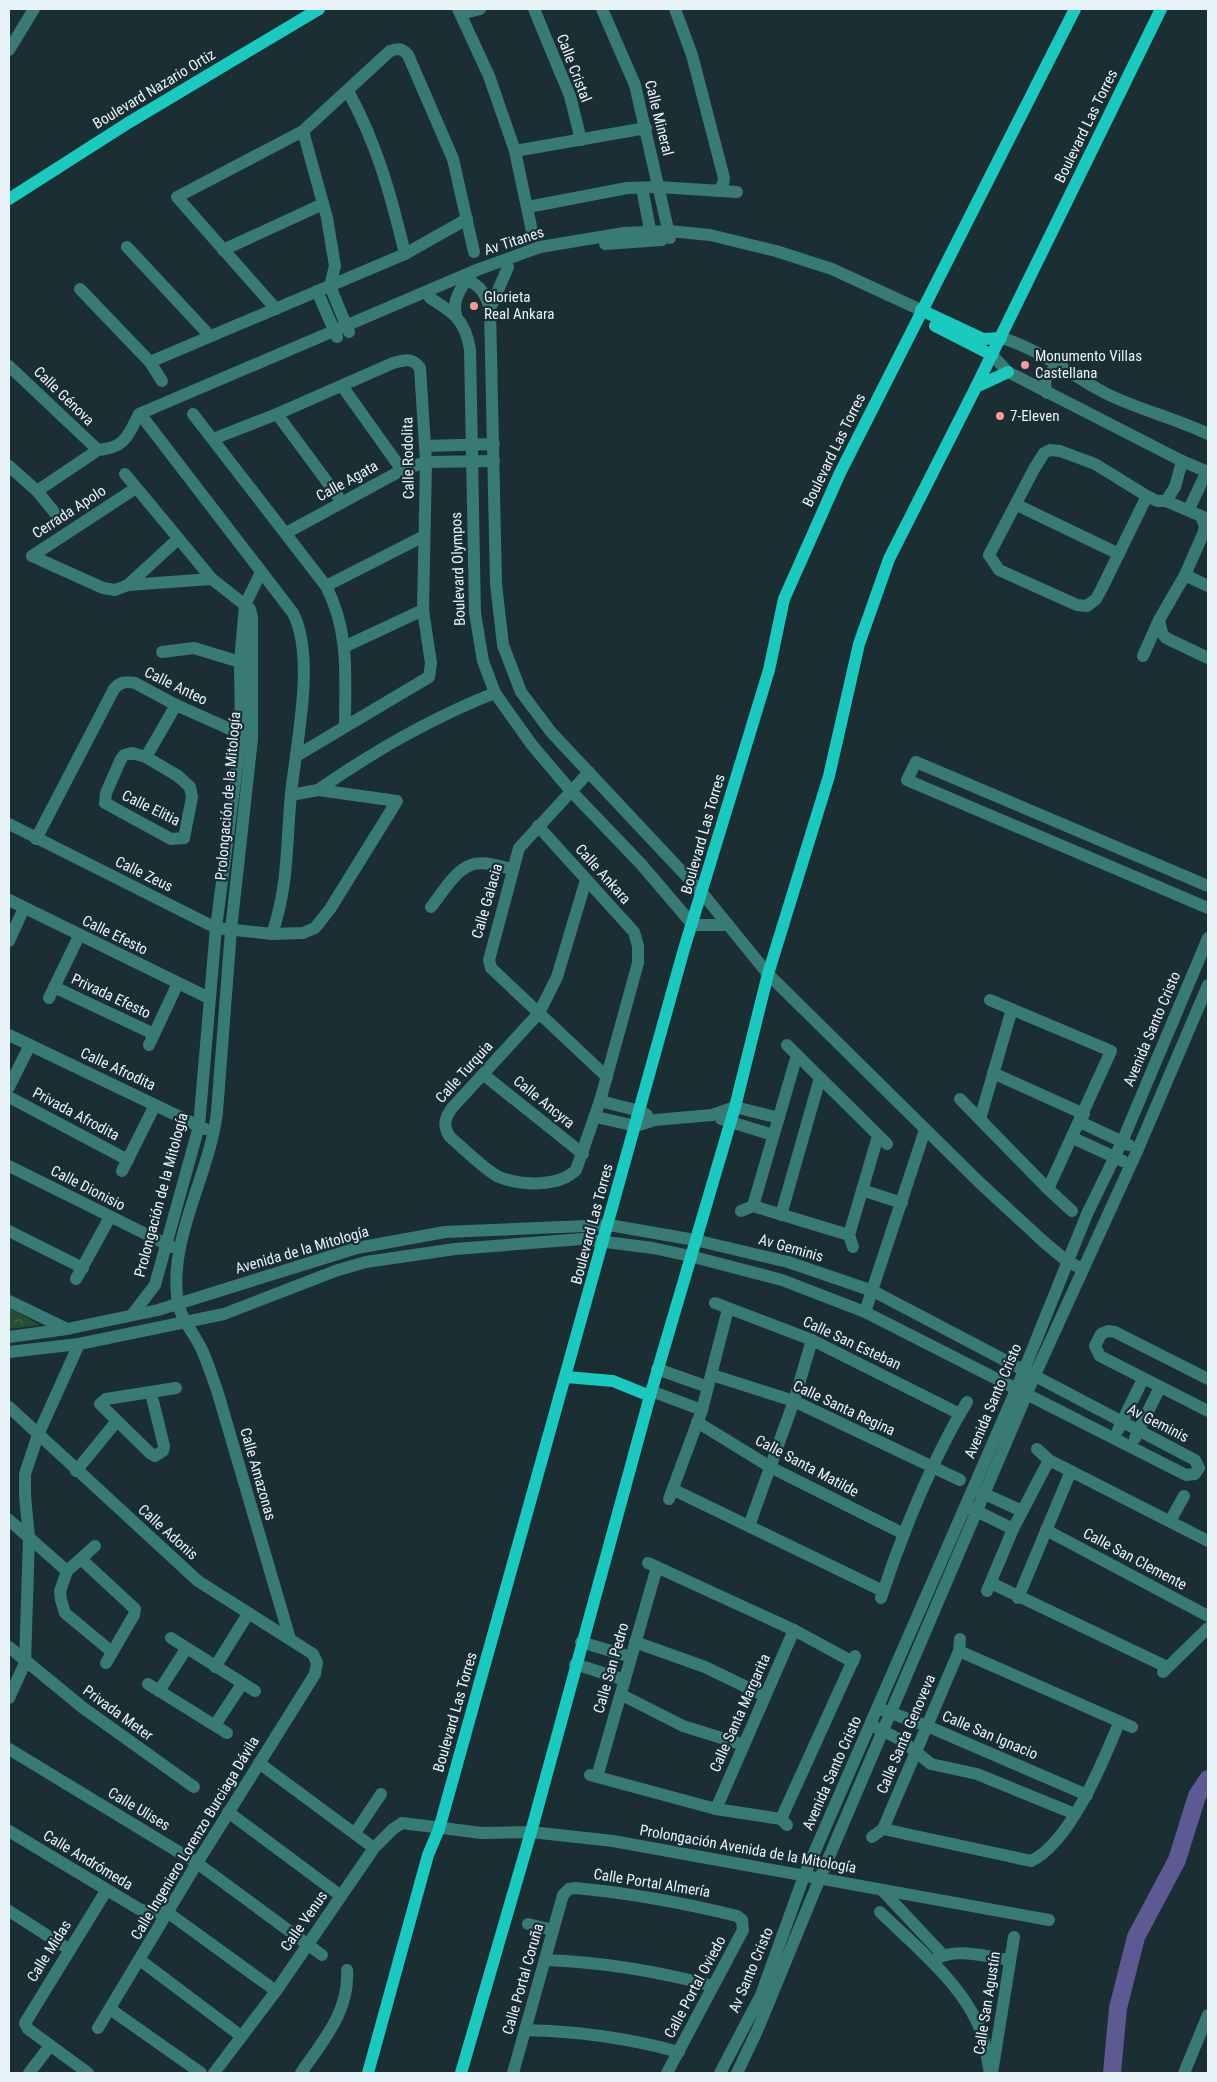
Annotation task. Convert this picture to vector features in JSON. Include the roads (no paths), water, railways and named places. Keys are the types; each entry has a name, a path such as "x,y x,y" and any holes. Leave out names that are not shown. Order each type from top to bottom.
{"main road":[{"name":"Boulevard Nazario Ortiz","path":"9,200 128,123 319,9"},
{"name":"Boulevard Las Torres","path":"368,2073 428,1855 440,1829 684,949 703,894 769,670 784,599 840,473 1075,9"},
{"name":"Boulevard Las Torres","path":"460,2073 531,1832 575,1664 657,1369 735,1108 768,974 829,776 860,644 889,559 1001,338 1161,9"},
{"path":"919,314 983,339 1001,338"},
{"path":"919,314 992,355"},
{"path":"976,387 1008,372"},
{"path":"566,1377 613,1380 651,1393"},
{"name":"Boulevard Las Torres","path":"374,2055 375,2073"}],"street":[{"path":"9,50 34,9"},
{"path":"480,9 460,12 489,76 515,151 534,236"},
{"name":"Calle Cristal","path":"534,9 570,96 581,140"},
{"name":"Calle Mineral","path":"602,9 635,85 670,235"},
{"path":"675,9 692,55 724,178 723,185 717,191"},
{"path":"276,309 177,197 303,131 390,51 397,48 404,50 414,66 453,159 474,252"},
{"path":"348,91 367,126 378,156 405,254"},
{"path":"515,151 646,128"},
{"path":"303,131 323,204 335,266 330,286 341,331"},
{"path":"528,207 611,190 658,187 737,192"},
{"path":"642,188 652,236"},
{"path":"223,250 323,204"},
{"path":"150,362 405,254 467,219"},
{"name":"Av Titanes","path":"341,331 430,298 540,247 624,234 652,236"},
{"name":"Av Titanes","path":"140,420 341,331 466,281 542,255 652,236 670,235 785,261 919,314"},
{"path":"127,247 210,336"},
{"path":"490,310 508,267"},
{"path":"456,316 454,305 466,281 483,292 490,310 496,584 502,645 521,692 551,732 703,894 768,974 810,1013 925,1130 1023,1223 1068,1262 1083,1269"},
{"path":"80,290 150,362 162,380"},
{"path":"317,291 341,331"},
{"name":"Boulevard Olympos","path":"430,298 456,316 468,335 470,349 474,590 478,639 495,693 532,745 572,791 642,864 671,901 693,924"},
{"path":"1001,338 1021,343 1061,369 1142,410 1208,434"},
{"path":"470,349 492,348"},
{"path":"992,355 1008,372 1182,461 1208,472 1188,510"},
{"name":"Calle Rodolita","path":"213,439 277,414 393,363 410,359 416,362 420,368 426,462 423,610 431,663 429,678 296,756"},
{"name":"Calle Génova","path":"9,366 98,450"},
{"path":"1048,393 1044,382 1047,374 1053,370 1061,369"},
{"path":"342,386 402,470"},
{"path":"193,414 326,586 339,616 346,646 345,726"},
{"path":"277,414 342,502"},
{"path":"36,491 98,450 108,449 126,440 140,420 293,612 300,631 303,655 302,698 291,795 284,889 272,934"},
{"path":"425,446 494,444"},
{"path":"1143,656 1185,575 1203,534 1205,517 1166,501 1157,501 1095,464 1060,451 1050,450 1044,453 1034,468 1017,505 989,555 999,570 1077,605 1087,606 1096,599 1147,496"},
{"name":"Calle Agata","path":"286,534 402,470 426,462 494,461"},
{"path":"1166,501 1175,487 1182,461"},
{"path":"9,466 36,491 55,513"},
{"path":"125,474 212,579 245,605 261,572"},
{"name":"Cerrada Apolo","path":"136,488 32,556 103,588 115,590 128,585 212,579"},
{"path":"1017,505 1119,554"},
{"path":"326,586 424,536"},
{"path":"128,585 178,539"},
{"path":"1185,575 1208,586"},
{"path":"474,590 496,584"},
{"name":"Prolongación de la Mitología","path":"132,1315 155,1285 198,1126 216,928 247,737 240,662 245,605"},
{"name":"Prolongación de la Mitología","path":"185,1322 178,1304 176,1283 179,1250 214,1134 247,737 253,631 250,610 245,605"},
{"path":"346,646 423,610"},
{"path":"1160,620 1162,634 1166,638 1208,658"},
{"path":"162,652 194,648 240,662"},
{"name":"Calle Anteo","path":"36,839 114,689 119,684 128,682 247,737"},
{"path":"291,795 318,790 363,758 411,730 495,693"},
{"path":"146,757 176,705"},
{"name":"Calle Elitia","path":"132,753 146,757 178,776 192,790 186,835 180,840 171,839 108,805 104,800 124,755 132,753"},
{"path":"1208,886 916,762 907,780 1208,908"},
{"name":"Calle Galacia","path":"589,772 519,848 488,960 491,968 607,1077"},
{"name":"Calle Zeus","path":"9,824 216,928 272,934 303,933 315,928 322,921 371,847 397,801 318,790"},
{"name":"Calle Ankara","path":"538,826 634,932 638,946"},
{"path":"431,907 456,877 471,865 483,864 513,869"},
{"name":"Calle Turquia","path":"586,880 557,977 539,1012 447,1115 445,1121 446,1130 450,1137 497,1176 518,1182 558,1181 568,1177 576,1170 596,1117 638,963 638,946"},
{"name":"Calle Efesto","path":"9,900 79,936 209,998"},
{"path":"9,940 24,908"},
{"path":"693,924 728,924"},
{"name":"Privada Efesto","path":"79,936 52,992 152,1040 178,983"},
{"name":"Avenida Santo Cristo","path":"804,1876 870,1725 979,1491 1029,1374 1068,1262 1087,1214 1122,1142 1208,938"},
{"name":"Avenida Santo Cristo","path":"1029,1374 1083,1269 1138,1149 1208,985"},
{"path":"990,1000 1111,1051 1048,1190"},
{"path":"980,1119 1012,1009"},
{"name":"Calle Afrodita","path":"9,1035 214,1134"},
{"path":"787,1045 883,1140 862,1190 851,1241 782,1215 747,1208 779,1118 797,1055"},
{"path":"9,1087 30,1046"},
{"path":"993,1073 1138,1149"},
{"name":"Calle Ancyra","path":"484,1075 583,1154"},
{"path":"782,1215 820,1078"},
{"name":"Privada Afrodita","path":"9,1097 125,1165 156,1105"},
{"path":"960,1099 1048,1190 1072,1211"},
{"path":"600,1101 640,1111 655,1120"},
{"path":"596,1117 636,1126 655,1120 712,1115 735,1108 779,1118"},
{"path":"712,1115 730,1123 773,1135"},
{"path":"865,1312 925,1130"},
{"path":"1073,1138 1131,1164"},
{"name":"Calle Dionisio","path":"9,1166 179,1250"},
{"path":"862,1190 902,1203"},
{"path":"9,1232 80,1274 110,1217"},
{"name":"Av Geminis","path":"604,1242 653,1248 782,1280 865,1312 1021,1393 1186,1475 1192,1476 1198,1472 1198,1464 1195,1460 873,1291 788,1262 695,1240 609,1225"},
{"name":"Avenida de la Mitología","path":"9,1337 67,1329 178,1304 357,1248 445,1232 609,1225"},
{"name":"Avenida de la Mitología","path":"9,1352 79,1344 224,1314 338,1270 366,1262 455,1249 531,1242 582,1240 604,1242"},
{"path":"9,1301 67,1329"},
{"name":"Calle San Esteban","path":"716,1303 812,1340 960,1414"},
{"path":"728,1309 700,1416 672,1494 749,1526 882,1595 904,1534 967,1402"},
{"name":"Calle Amazonas","path":"185,1322 202,1350 217,1390 290,1639"},
{"path":"1208,1379 1115,1332 1108,1331 1101,1334 1095,1346 1100,1356 1208,1410"},
{"path":"749,1526 772,1468 812,1340"},
{"path":"9,1698 25,1663 29,1538 25,1474 38,1435 79,1344"},
{"name":"Calle Santa Regina","path":"657,1369 794,1400 960,1480"},
{"path":"1113,1439 1143,1379"},
{"path":"1130,1447 1160,1387"},
{"path":"151,1393 164,1446 160,1455 150,1453 101,1407 103,1400 176,1388"},
{"name":"Calle Santa Matilde","path":"651,1393 700,1416 772,1468 904,1534"},
{"name":"Calle Adonis","path":"9,1407 76,1471 198,1581 313,1654 317,1663"},
{"path":"76,1471 116,1422"},
{"path":"1037,1449 1049,1460 1208,1541"},
{"path":"1049,1460 1013,1529 989,1587 1018,1598 1165,1670 1208,1628"},
{"path":"1018,1598 1071,1471"},
{"path":"979,1491 1022,1511"},
{"path":"1170,1521 1184,1496"},
{"path":"971,1508 1013,1529"},
{"name":"Avenida Santo Cristo","path":"820,1878 883,1731 971,1508"},
{"path":"9,1520 67,1572"},
{"name":"Calle San Clemente","path":"1046,1530 1208,1616"},
{"path":"81,1559 135,1609 109,1657 62,1607 60,1591 67,1572 81,1559 95,1546"},
{"name":"Calle San Pedro","path":"652,1565 794,1630 854,1659 784,1822 716,1809 593,1776 622,1694 636,1642 652,1565"},
{"path":"216,1667 248,1614"},
{"name":"Calle Santa Margarita","path":"716,1809 794,1630"},
{"path":"171,1638 254,1691"},
{"path":"581,1642 631,1657"},
{"path":"636,1642 705,1667 765,1696"},
{"name":"Calle Santa Genoveva","path":"959,1645 1125,1725 1087,1794 1075,1814 1046,1851 1031,1861 883,1829 959,1645"},
{"name":"Privada Meter","path":"9,1647 25,1663 138,1748 194,1786"},
{"path":"186,1649 154,1688 227,1734"},
{"name":"Calle Ingeniero Lorenzo Burciaga Dávila","path":"98,2028 228,1812 315,1674 317,1663"},
{"path":"575,1664 625,1680"},
{"path":"215,1725 242,1684"},
{"path":"622,1694 683,1726 744,1745"},
{"name":"Calle San Ignacio","path":"878,1708 927,1726 1087,1794"},
{"path":"870,1725 916,1751 931,1764 977,1774 1075,1814"},
{"name":"Calle Ulises","path":"9,1749 197,1863 322,1955"},
{"path":"259,1763 374,1848"},
{"path":"852,1768 865,1773"},
{"path":"355,1833 381,1794"},
{"path":"228,1812 341,1896"},
{"name":"Calle Venus","path":"214,2073 276,1991 374,1848 393,1829 402,1823 409,1822 440,1829"},
{"name":"Prolongación Avenida de la Mitología","path":"440,1829 482,1833 531,1832 613,1841 1049,1920"},
{"path":"872,1837 883,1829"},
{"name":"Calle Andrómeda","path":"9,1831 139,1910 167,1912"},
{"name":"Av Santo Cristo","path":"720,2073 761,1995 804,1876"},
{"name":"Av Santo Cristo","path":"737,2073 758,2031 820,1878"},
{"name":"Calle Portal Almería","path":"563,1894 569,1889 576,1888 619,1892 685,1903 737,1916"},
{"path":"882,1890 943,1955"},
{"name":"Calle Midas","path":"50,2046 28,2029 26,2019 106,1891"},
{"name":"Calle Portal Coruña","path":"513,2073 563,1894"},
{"path":"9,1911 70,1950"},
{"path":"167,1912 276,1991"},
{"name":"Calle San Agustín","path":"880,1912 932,1962 967,2005 981,2031 991,2073"},
{"name":"Calle Portal Oviedo","path":"667,2073 743,1930 742,1920 737,1916"},
{"path":"528,1924 553,1930"},
{"name":"Calle San Agustín","path":"991,2073 1014,1937"},
{"path":"932,1962 943,1955 961,1954 1010,1960"},
{"path":"140,1960 241,2036"},
{"path":"545,1960 612,1965 660,1972 712,1986"},
{"path":"301,2073 332,2028 342,2008 348,1986 347,1970"},
{"path":"110,2009 201,2073"},
{"path":"1184,2073 1208,2014"},
{"path":"525,2030 566,2030 636,2040 679,2052"},
{"path":"29,2073 50,2046 88,2073"}],"waterway":[{"path":"1112,2073 1118,2008 1136,1937 1177,1860 1197,1796 1208,1779"}],"place":[{"name":"Glorieta Real Ankara","path":"474,306"},
{"name":"Monumento Villas Castellana","path":"1025,365"},
{"name":"7-Eleven","path":"1000,416"}]}
